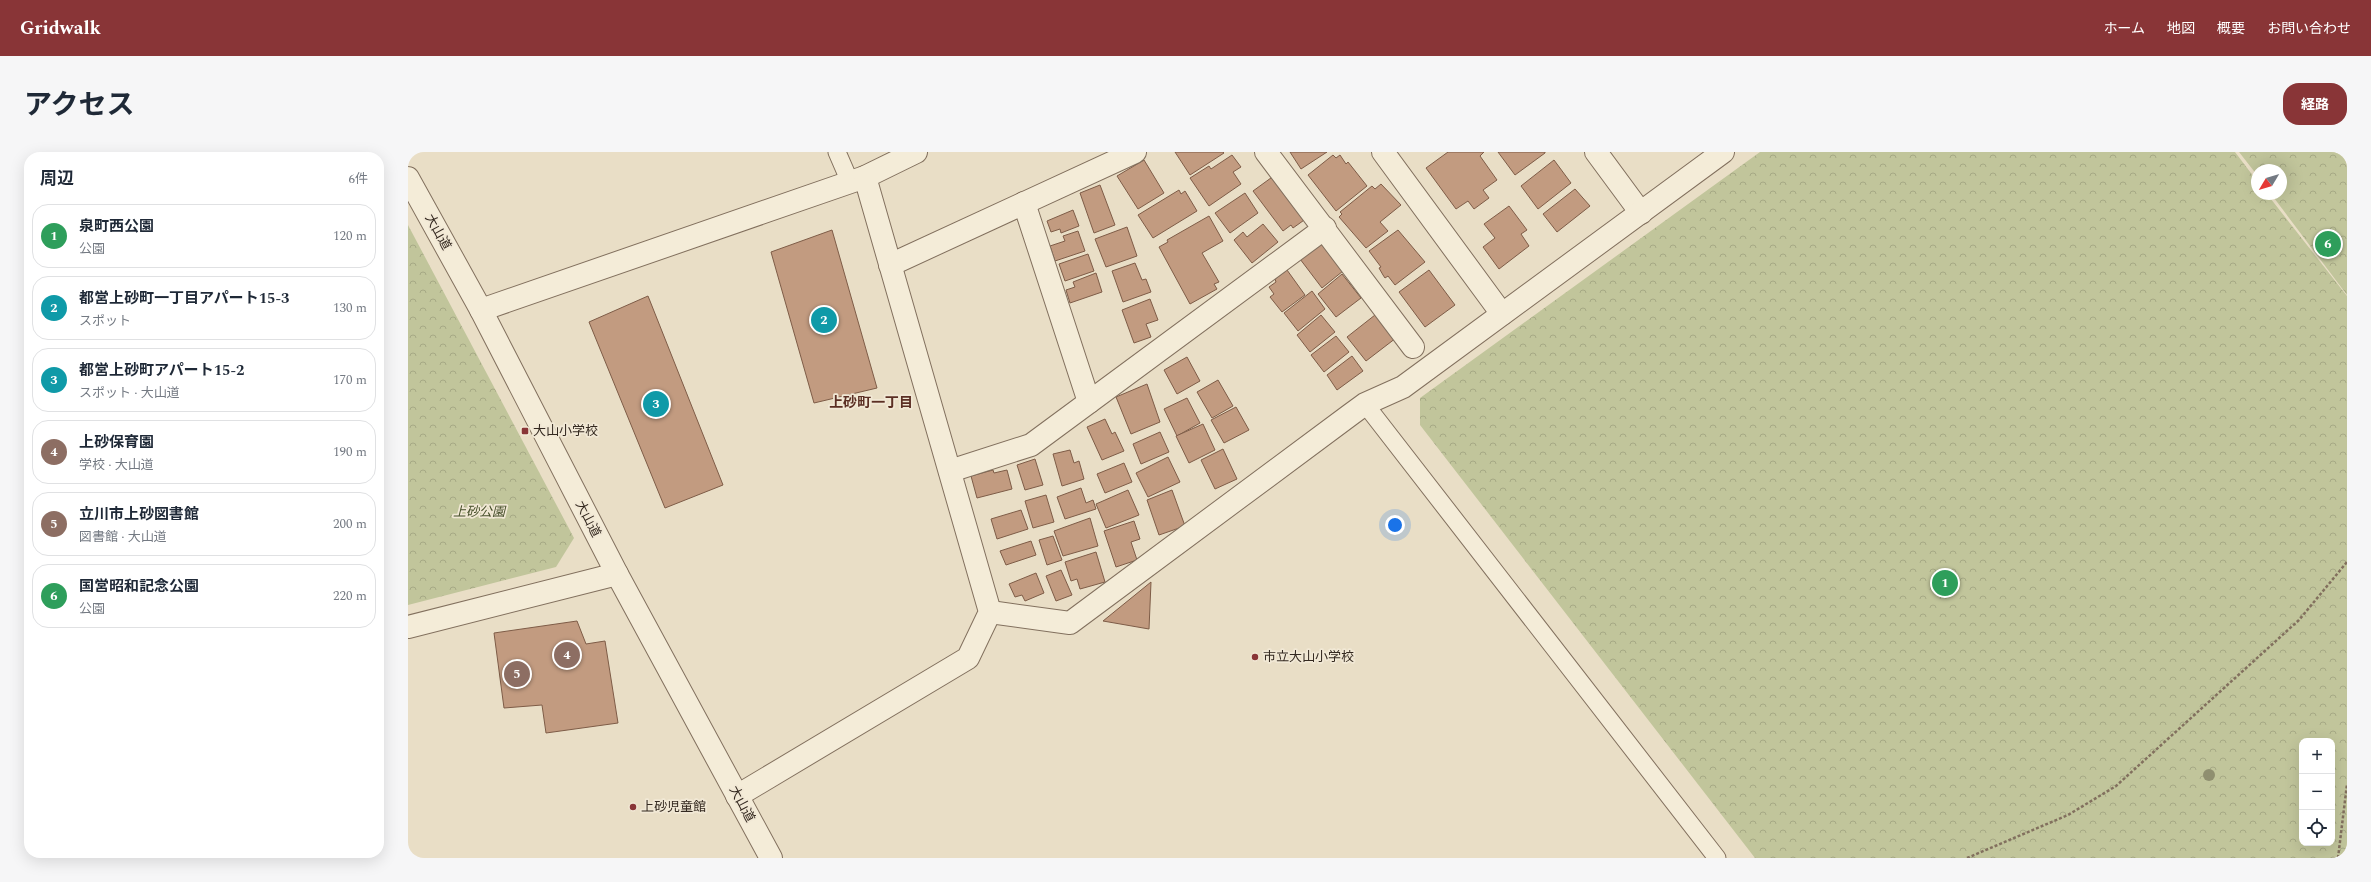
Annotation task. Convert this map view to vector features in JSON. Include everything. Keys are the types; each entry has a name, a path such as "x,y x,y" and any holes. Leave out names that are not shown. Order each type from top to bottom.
{"street":[{"path":"481,310 857,180 916,152"},
{"path":"890,265 1024,203 1103,159 1135,152"},
{"path":"1266,152 1325,228 1413,347"},
{"path":"1383,152 1502,314"},
{"path":"1596,152 1641,213"},
{"path":"990,612 1070,623 1365,404 1403,387 1723,152"},
{"name":"大山道","path":"408,178 481,310 617,574 771,858"},
{"path":"737,796 968,658 990,612 890,265 857,180"},
{"path":"1024,203 1089,402"},
{"path":"950,471 1031,445 1325,228"},
{"path":"408,627 617,574"}],"lane":[{"path":"837,152 857,180"},
{"path":"1365,404 1717,858"}],"path":[{"path":"1967,858 2068,815 2116,786 2299,620 2347,562"},
{"path":"2338,858 2347,784"}],"green space":[{"path":"1760,152 2235,152 2251,173 2251,200 2272,200 2347,296 2347,858 1755,858 1420,425 1420,398"},
{"path":"2239,152 2347,152 2347,295 2276,200 2287,200 2287,164 2251,164 2251,167"},
{"name":"上砂公園","path":"408,225 574,538 556,567 408,605"}],"building":[{"path":"1175,152 1223,152 1224,153 1190,175"},
{"path":"1290,152 1327,152 1301,169"},
{"path":"1448,152 1484,152 1480,156 1497,180 1483,190 1489,198 1474,209 1468,201 1456,209 1426,168"},
{"path":"1498,152 1545,152 1545,153 1515,175"},
{"path":"1232,155 1241,167 1233,172 1241,184 1209,206 1190,178 1209,166 1211,169"},
{"path":"1333,155 1336,158 1340,155 1346,164 1348,162 1367,186 1336,211 1308,175"},
{"path":"1144,160 1164,193 1138,209 1117,176"},
{"path":"1554,160 1571,183 1538,209 1521,186"},
{"path":"1275,175 1307,218 1293,228 1291,225 1283,231 1253,191"},
{"path":"1381,184 1401,205 1380,222 1388,231 1366,248 1339,217 1342,214 1340,212 1372,186 1375,189"},
{"path":"1100,185 1115,225 1094,233 1080,193"},
{"path":"1575,189 1590,206 1557,232 1543,214"},
{"path":"1179,190 1181,194 1185,191 1197,211 1153,238 1138,215"},
{"path":"1245,193 1258,213 1230,233 1215,213"},
{"path":"1509,206 1527,230 1521,234 1529,246 1499,269 1483,247 1495,238 1484,224"},
{"path":"1073,210 1079,226 1061,233 1060,229 1051,232 1047,221"},
{"path":"1209,216 1223,241 1202,253 1219,282 1214,284 1217,289 1190,304 1159,247 1168,242 1167,240"},
{"path":"1263,224 1278,242 1252,263 1234,240 1243,232 1247,237"},
{"path":"1127,227 1137,256 1106,267 1095,239"},
{"path":"832,230 877,388 814,403 771,252"},
{"path":"1398,230 1425,262 1395,285 1388,276 1385,278 1379,268 1381,267 1369,251"},
{"path":"1078,231 1085,251 1055,261 1050,246 1065,241 1063,236"},
{"path":"1322,242 1343,271 1322,288 1300,259"},
{"path":"1088,254 1094,271 1065,281 1059,264"},
{"path":"1135,263 1142,280 1146,279 1151,292 1123,302 1112,271"},
{"path":"1287,270 1305,295 1282,312 1270,297 1274,294 1269,287 1276,282 1275,279"},
{"path":"1429,270 1455,305 1425,327 1399,292"},
{"path":"1096,273 1102,292 1070,303 1066,290 1075,287 1073,282"},
{"path":"1342,274 1361,298 1336,317 1318,294"},
{"path":"1312,291 1325,309 1298,331 1284,313"},
{"path":"648,296 723,485 665,508 589,322"},
{"path":"1150,299 1158,320 1146,324 1151,337 1134,343 1122,310"},
{"path":"1321,315 1335,332 1310,352 1297,335"},
{"path":"1375,315 1396,338 1366,361 1347,337"},
{"path":"1336,336 1349,352 1324,372 1311,355"},
{"path":"1352,356 1363,371 1337,390 1327,375"},
{"path":"1187,357 1200,381 1177,394 1164,370"},
{"path":"1218,380 1233,406 1212,418 1197,392"},
{"path":"1147,384 1160,422 1131,434 1116,397"},
{"path":"1187,398 1200,423 1177,436 1164,409"},
{"path":"1236,407 1249,430 1224,443 1211,420"},
{"path":"1105,419 1112,434 1115,432 1124,451 1102,460 1087,427"},
{"path":"1203,424 1215,450 1189,463 1176,436"},
{"path":"1160,432 1169,452 1141,464 1133,444"},
{"path":"1223,449 1237,479 1215,489 1201,460"},
{"path":"1070,450 1074,463 1079,461 1084,479 1062,486 1053,454"},
{"path":"1168,457 1180,482 1148,497 1136,473"},
{"path":"1035,459 1043,485 1025,490 1017,465"},
{"path":"1124,463 1132,482 1105,493 1097,474"},
{"path":"993,470 994,473 1007,470 1012,489 977,498 971,476"},
{"path":"1081,488 1086,503 1093,500 1096,509 1065,519 1057,497"},
{"path":"1128,490 1139,515 1106,528 1096,504"},
{"path":"1172,490 1185,526 1159,535 1147,500"},
{"path":"1046,495 1054,522 1033,528 1025,501"},
{"path":"1021,510 1028,529 997,539 991,519"},
{"path":"1090,518 1098,546 1063,556 1054,531"},
{"path":"1134,521 1140,539 1131,542 1137,560 1116,567 1104,531"},
{"path":"1053,536 1062,560 1047,565 1039,540"},
{"path":"1031,541 1036,555 1006,565 1000,551"},
{"path":"1096,552 1105,582 1080,589 1077,579 1071,581 1065,562"},
{"path":"1061,570 1072,595 1056,601 1046,576"},
{"path":"1036,573 1044,593 1025,601 1022,595 1015,597 1009,584"},
{"path":"1151,582 1149,629 1103,621"},
{"path":"577,621 586,644 605,641 618,723 546,733 542,705 504,708 494,633"}],"place":[{"name":"国営昭和記念公園","path":"2328,244"},
{"name":"都営上砂町一丁目アパート15-3","path":"824,320"},
{"name":"都営上砂町アパート15-2","path":"656,404"},
{"name":"大山小学校","path":"525,431"},
{"name":"泉町西公園","path":"1945,583"},
{"name":"上砂保育園","path":"567,655"},
{"name":"市立大山小学校","path":"1255,657"},
{"name":"立川市上砂図書館","path":"517,674"},
{"name":"上砂児童館","path":"633,807"}],"district":[{"name":"上砂町一丁目","path":"871,402"}]}
